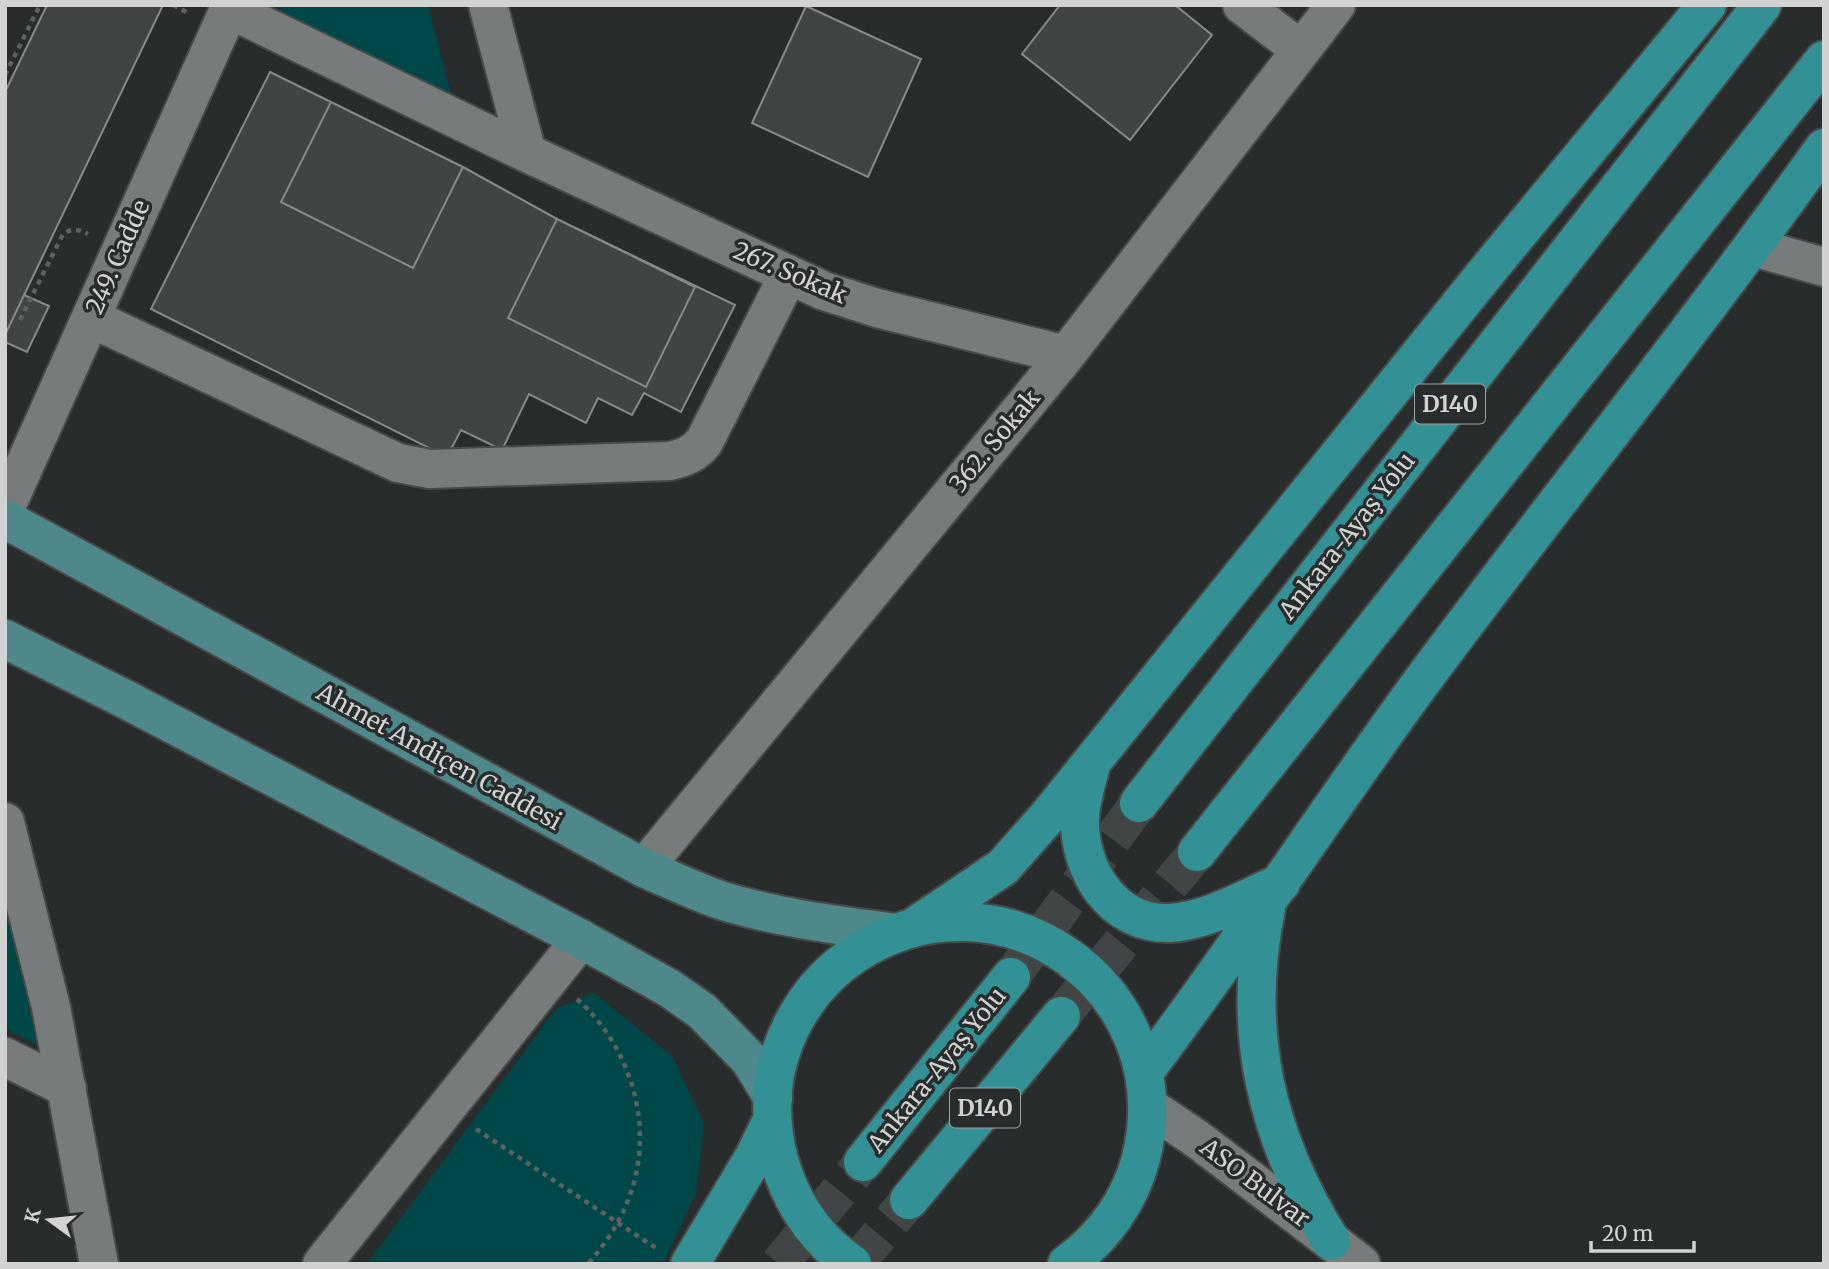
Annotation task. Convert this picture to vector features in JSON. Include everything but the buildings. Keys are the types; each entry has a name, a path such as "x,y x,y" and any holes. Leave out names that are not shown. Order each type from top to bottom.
{"highway":[{"path":"905,930 1003,867 1049,815 1488,270 1707,5"},
{"name":"Ankara-Ayaş Yolu","path":"1139,803 1762,5"},
{"path":"1197,852 1824,60"},
{"path":"1146,1089 1199,1000 1428,672 1753,247 1824,148"},
{"path":"1091,764 1080,816 1082,848 1093,877 1112,903 1128,913 1169,923 1204,917 1274,892"},
{"path":"1274,892 1260,939 1256,977 1256,1016 1266,1092 1277,1132 1292,1170 1309,1206 1331,1241"},
{"path":"852,1264 837,1254 809,1224 789,1190 776,1152 772,1109 775,1070 789,1030 810,994 839,964 874,942 905,930 951,921 989,923 1026,933 1060,950 1090,973 1114,1002 1133,1036 1146,1089 1145,1140 1137,1173 1123,1203 1103,1231 1066,1264"},
{"name":"Ankara-Ayaş Yolu","path":"863,1162 1011,977"},
{"name":"D140","path":"909,1200 1061,1016"},
{"path":"680,1260 754,1157 772,1109"}],"main road":[{"name":"Ahmet Andiçen Caddesi","path":"5,519 644,869 719,899 798,919 905,930"},
{"path":"5,639 125,699 669,988 702,1011 750,1060 772,1109"}],"street":[{"path":"488,5 527,153"},
{"path":"1242,5 1301,50"},
{"name":"362. Sokak","path":"644,869 1066,355 1336,5"},
{"name":"267. Sokak","path":"230,7 527,153 824,291 877,308 1066,355"},
{"name":"249. Cadde","path":"5,509 230,7"},
{"path":"1753,247 1824,267"},
{"path":"91,318 398,463 430,469 669,461 684,458 704,442 788,276"},
{"path":"5,822 51,1007 99,1264"},
{"path":"322,1264 581,939"},
{"path":"5,1057 67,1088"},
{"name":"ASO Bulvar","path":"1146,1089 1197,1139 1361,1264"}],"path":[{"path":"5,75 40,5"},
{"path":"20,320 63,234 68,230 78,229 97,238"},
{"path":"551,976 602,1026 619,1052 631,1081 638,1111 638,1168 631,1195 617,1224 588,1264"},
{"path":"446,1109 617,1224 680,1260"}],"shaded area":[{"path":"428,5 453,102 275,7"},
{"path":"5,906 38,1045 5,1028"},
{"path":"594,993 673,1057 704,1124 696,1193 663,1264 367,1264 556,1009"}],"tunnel":[{"path":"1011,977 1139,803"},
{"path":"1061,1016 1197,852"},
{"path":"779,1264 863,1162"},
{"path":"855,1264 909,1200"}]}
